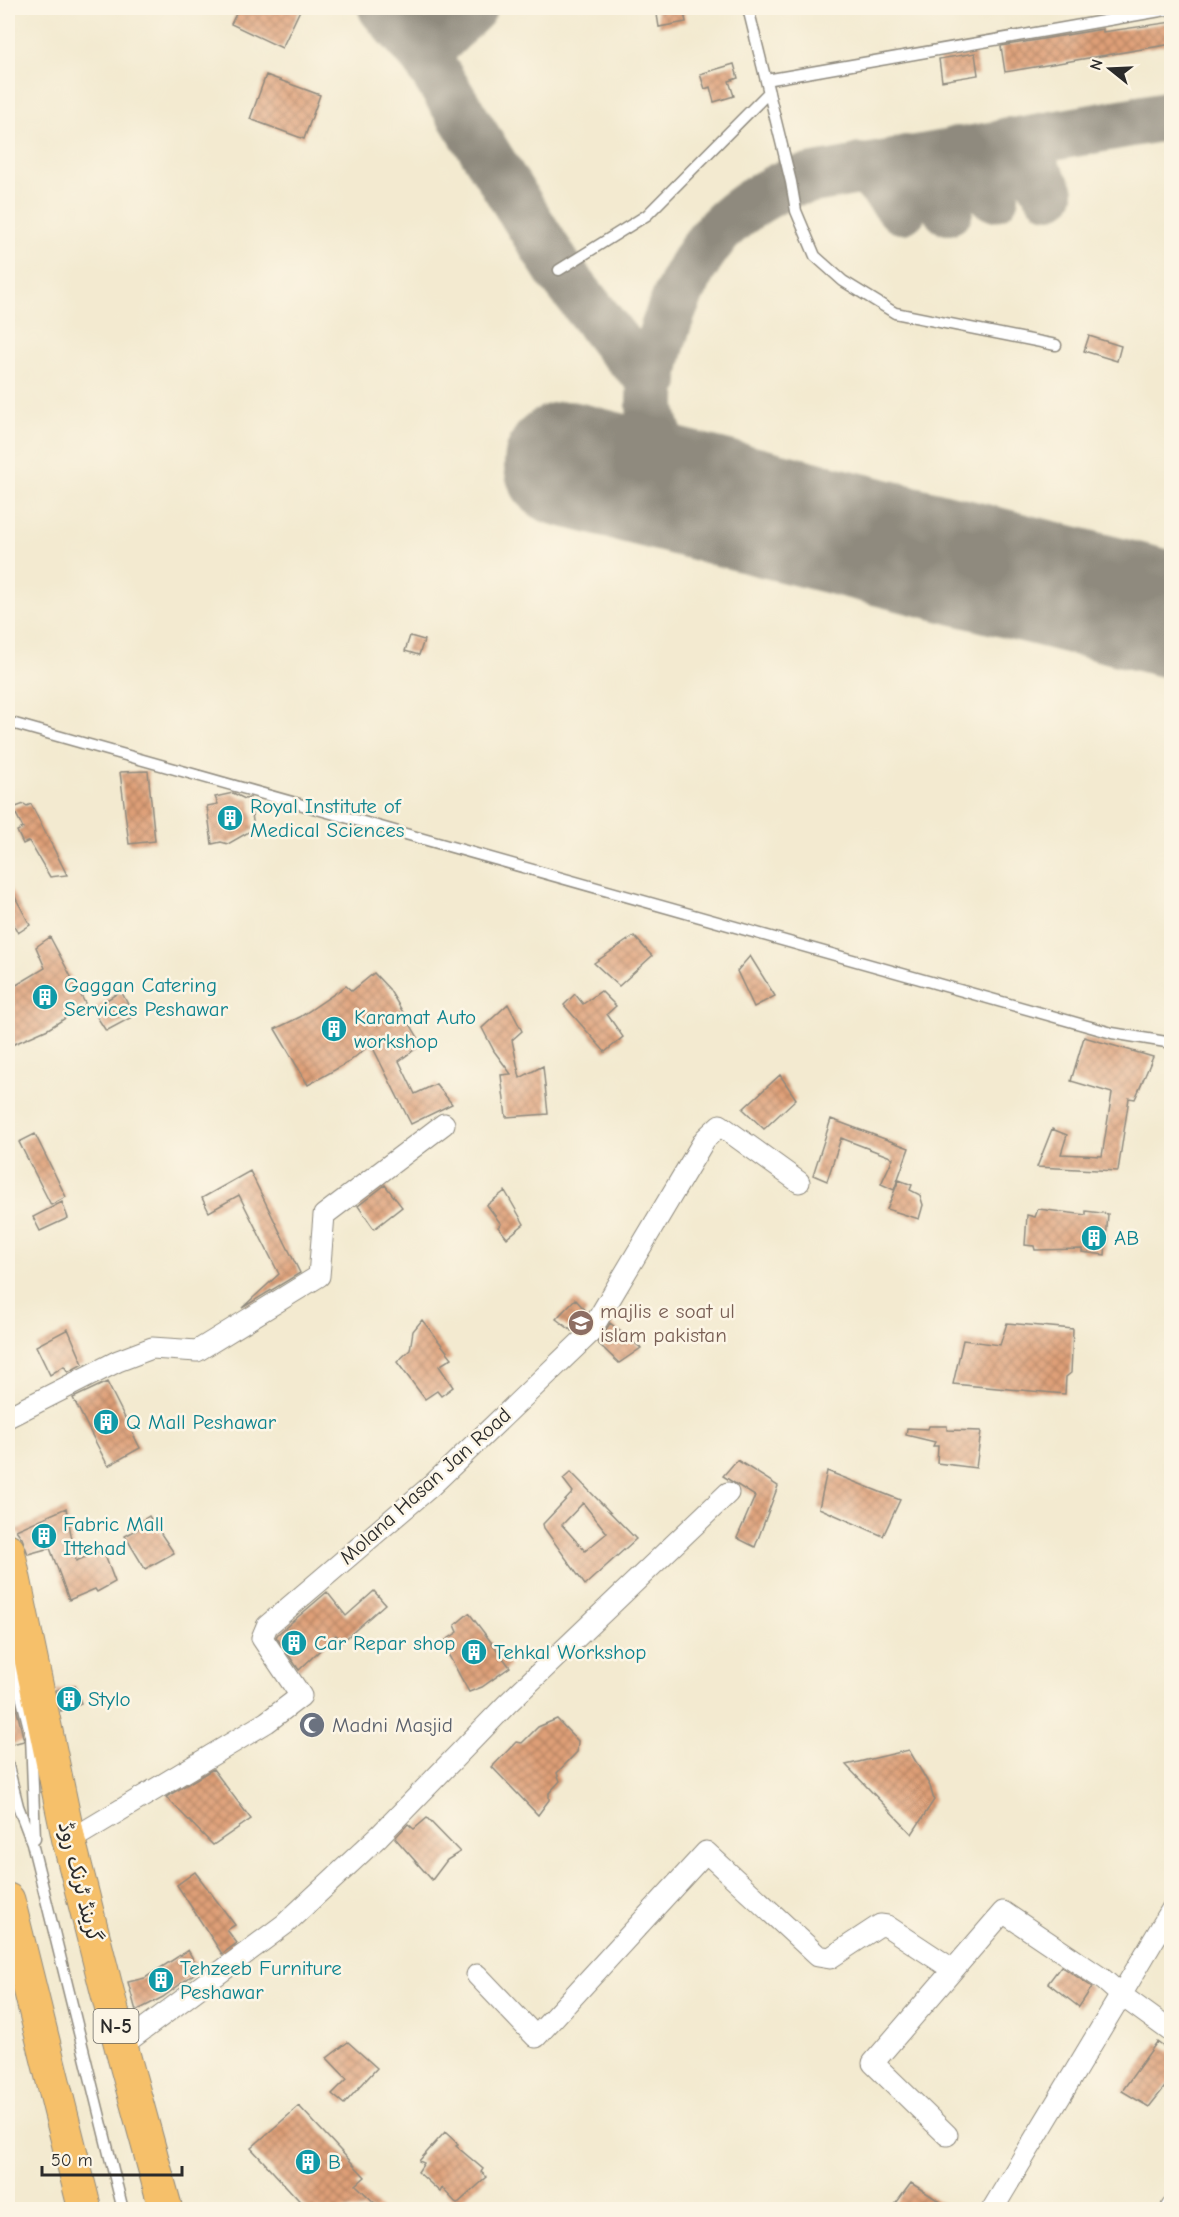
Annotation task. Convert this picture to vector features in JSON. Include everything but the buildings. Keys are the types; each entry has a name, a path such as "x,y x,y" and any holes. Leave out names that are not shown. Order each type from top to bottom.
{"highway":[{"name":"گرینڈ ٹرنک روڈ","path":"8,1550 69,1841 121,2046 166,2210"},
{"path":"8,1900 85,2210"}],"street":[{"path":"8,1417 118,1361 152,1348 197,1351 319,1276 324,1215 444,1124"},
{"name":"Molana Hasan Jan Road","path":"69,1841 267,1722 301,1696 262,1638 267,1626 432,1486 589,1334 705,1139 720,1125 799,1182"},
{"path":"121,2046 285,1924 379,1836 507,1704 728,1493"},
{"path":"477,1975 536,2037 706,1852 818,1956 830,1958 880,1925 888,1926 952,1969"},
{"path":"992,2210 1172,1909"},
{"path":"947,2135 873,2063 1003,1912 1104,1980 1172,2032"}],"lane":[{"path":"748,8 796,211 815,256 843,281 895,313 1056,345"},
{"path":"766,80 1172,9"},
{"path":"559,270 647,215 769,92"},
{"path":"8,722 1112,1033 1172,1043"},
{"path":"8,1642 31,1736 37,1863"},
{"path":"8,1766 37,1863 123,2210"}],"taxiway":[{"path":"383,8 424,55 559,270 618,345 654,381"},
{"path":"424,55 472,8"},
{"path":"698,496 673,474 653,419 652,385 661,340 689,273 713,237 739,212 791,182 1172,115"},
{"path":"1008,142 1024,153 1049,193"},
{"path":"957,151 994,196"},
{"path":"906,160 922,169 948,210"},
{"path":"860,168 875,178 902,209"}],"runway":[{"path":"567,464 1172,615"}],"place":[{"name":"Royal Institute of Medical Sciences","path":"230,818"},
{"name":"Gaggan Catering Services Peshawar","path":"45,997"},
{"name":"Karamat Auto workshop","path":"334,1029"},
{"name":"AB","path":"1094,1238"},
{"name":"majlis e soat ul islam pakistan","path":"581,1323"},
{"name":"Q Mall Peshawar","path":"106,1422"},
{"name":"Fabric Mall Ittehad","path":"44,1536"},
{"name":"Car Repar shop","path":"294,1643"},
{"name":"Tehkal Workshop","path":"474,1652"},
{"name":"Stylo","path":"69,1699"},
{"name":"Madni Masjid","path":"312,1725"},
{"name":"Tehzeeb Furniture Peshawar","path":"161,1980"},
{"name":"B","path":"308,2162"}]}
